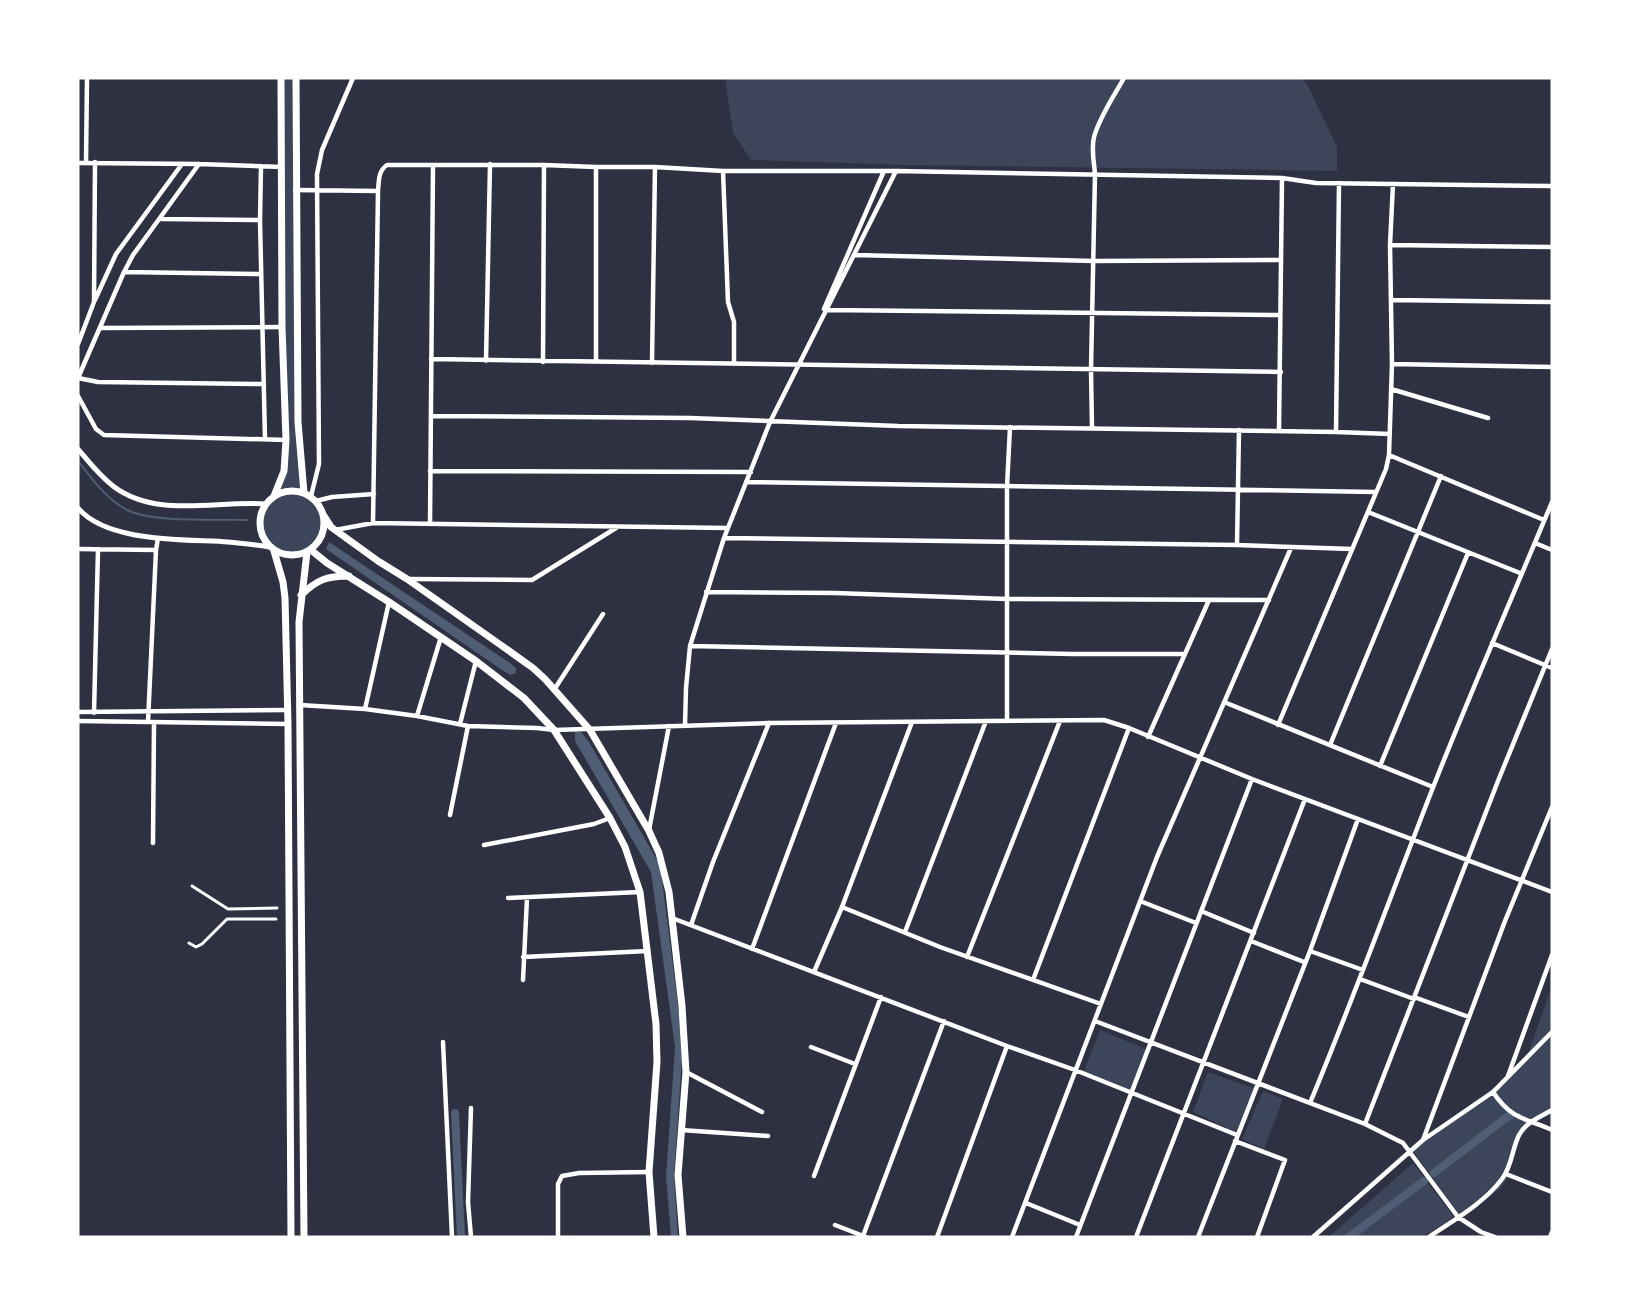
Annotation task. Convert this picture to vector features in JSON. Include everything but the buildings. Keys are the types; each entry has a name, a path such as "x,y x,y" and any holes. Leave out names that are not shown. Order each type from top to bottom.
{"main road":[{"path":"274,496 284,471 286,440 282,327 281,78"},
{"path":"296,78 298,423 310,497 335,530 533,668 590,730 649,831 663,870 672,918 682,1006 686,1072 678,1175 683,1237"},
{"path":"291,1237 288,724 284,590 272,549 261,534 259,524 261,513 274,496 294,490 310,497"},
{"path":"304,1237 300,595 309,551 322,534 324,516"},
{"path":"272,549 290,556 309,551 441,637 524,698 554,730 609,818 625,847 640,892 656,1024 657,1062 649,1172 654,1237"},
{"path":"300,595 324,578 350,576"}],"street":[{"path":"86,163 87,78"},
{"path":"353,78 322,150 316,190 319,464 310,497 374,494"},
{"path":"1092,428 1094,137 1124,78"},
{"path":"94,302 95,162"},
{"path":"78,163 282,167"},
{"path":"78,344 116,254 182,164"},
{"path":"199,164 133,255 78,378 98,382 264,384"},
{"path":"486,362 489,164"},
{"path":"373,523 378,191 382,168 387,165 489,164 655,167 723,171 896,171 1282,177 1316,183 1552,186"},
{"path":"430,524 433,165"},
{"path":"543,362 544,165"},
{"path":"261,166 265,439"},
{"path":"596,167 596,362"},
{"path":"652,363 655,167"},
{"path":"723,171 728,302 734,322 734,364"},
{"path":"799,366 884,171"},
{"path":"685,725 690,646 724,538 770,422 896,171"},
{"path":"1280,431 1282,177"},
{"path":"1336,432 1338,183"},
{"path":"1278,725 1386,469 1389,455 1392,364 1390,245 1393,184"},
{"path":"296,190 378,191"},
{"path":"160,219 260,220"},
{"path":"1390,245 1552,247"},
{"path":"855,255 1094,261 1281,260"},
{"path":"124,272 261,274"},
{"path":"1391,300 1552,302"},
{"path":"827,310 1280,315"},
{"path":"100,328 282,327"},
{"path":"431,359 486,362 1281,372"},
{"path":"1392,364 1552,368"},
{"path":"1391,388 1488,418"},
{"path":"78,396 96,429 104,435 286,440"},
{"path":"430,416 690,418 770,422 1390,434"},
{"path":"1007,720 1007,487 1010,427"},
{"path":"1237,545 1239,430"},
{"path":"78,449 94,469 112,485 140,500 174,505 266,504"},
{"path":"1389,455 1544,520"},
{"path":"430,471 751,472"},
{"path":"1330,745 1441,476"},
{"path":"746,482 1376,492"},
{"path":"1310,1103 1433,787 1520,573 1552,502"},
{"path":"78,508 83,514 108,527 129,534 232,542 272,549"},
{"path":"1368,512 1520,573"},
{"path":"335,530 373,523 728,528"},
{"path":"407,579 531,580 616,528"},
{"path":"153,843 149,713 158,538"},
{"path":"724,538 1237,545 1352,549"},
{"path":"1535,543 1552,550"},
{"path":"1012,1237 1140,902 1199,758 1291,548"},
{"path":"78,549 156,550"},
{"path":"93,713 98,549"},
{"path":"1380,766 1468,553"},
{"path":"706,592 835,593 1007,599 1269,600"},
{"path":"1148,737 1209,600"},
{"path":"365,709 389,602"},
{"path":"554,690 603,614"},
{"path":"417,716 441,637"},
{"path":"1492,643 1552,668"},
{"path":"690,646 1072,654 1185,654"},
{"path":"1365,1124 1467,859 1552,649"},
{"path":"460,724 476,661"},
{"path":"1224,702 1433,787"},
{"path":"300,705 365,709 468,726 554,730 769,723 1104,720 1129,728 1252,779 1552,892"},
{"path":"287,710 79,712 79,721 288,724"},
{"path":"905,932 986,721"},
{"path":"968,957 1060,721"},
{"path":"814,972 842,907 912,722"},
{"path":"691,925 713,862 769,723"},
{"path":"752,949 836,723"},
{"path":"450,815 468,726"},
{"path":"649,831 669,726"},
{"path":"1033,980 1129,728"},
{"path":"1076,1237 1252,779"},
{"path":"1136,1237 1305,799"},
{"path":"1423,1140 1521,880 1552,807"},
{"path":"484,845 594,824 609,818"},
{"path":"1198,1237 1310,951 1358,819"},
{"path":"192,886 228,909 277,908"},
{"path":"508,898 640,892"},
{"path":"522,980 527,898"},
{"path":"1140,902 1196,923"},
{"path":"842,907 968,957 1101,1004"},
{"path":"1201,911 1254,933"},
{"path":"672,918 1075,1070 1285,1160 1257,1237"},
{"path":"189,944 196,947 202,944 227,920 276,919"},
{"path":"1251,941 1304,962"},
{"path":"523,957 648,951"},
{"path":"1310,951 1363,970"},
{"path":"1507,1078 1552,955"},
{"path":"1360,979 1469,1017"},
{"path":"814,1176 881,997"},
{"path":"835,1225 865,1236 944,1021"},
{"path":"1095,1021 1365,1124 1395,1138 1410,1151 1458,1217 1481,1232 1495,1237"},
{"path":"1313,1237 1423,1140 1493,1092 1552,1032"},
{"path":"443,1042 452,1237"},
{"path":"937,1237 1007,1046"},
{"path":"811,1047 855,1064"},
{"path":"686,1072 762,1112"},
{"path":"1493,1092 1507,1111 1552,1130"},
{"path":"471,1108 468,1202 471,1237"},
{"path":"1429,1237 1494,1188 1506,1174 1519,1135 1532,1121 1552,1110"},
{"path":"681,1130 768,1136"},
{"path":"558,1237 558,1184 562,1176 579,1173 649,1172"},
{"path":"1506,1174 1552,1192"},
{"path":"1026,1203 1080,1225"},
{"path":"1550,1237 1552,1232"}],"shaded area":[{"path":"282,78 295,78 302,491 293,489 277,493 285,476"},
{"path":"725,78 1302,78 1337,147 1337,171 905,165 751,160 733,133"},
{"path":"286,493 298,493 309,498 317,506 322,523 320,535 309,548 298,553 286,553 275,548 267,540 262,529 262,517 267,506 275,498"},
{"path":"329,542 510,663 516,668 516,673 511,675 505,672 326,549"},
{"path":"575,731 581,732 589,742 660,865 683,1044 674,1175 678,1237 671,1237 666,1176 675,1047 651,872 575,741"},
{"path":"1552,985 1552,1029 1528,1054"},
{"path":"1100,1030 1148,1050 1132,1090 1084,1071"},
{"path":"1552,1033 1552,1113 1528,1128 1520,1139 1508,1177 1500,1189 1460,1216 1413,1151 1425,1137 1509,1076"},
{"path":"1208,1072 1256,1089 1239,1133 1193,1112"},
{"path":"1263,1091 1283,1099 1264,1149 1242,1139"},
{"path":"1413,1163 1454,1217 1422,1237 1329,1237"}],"waterway":[{"path":"78,461 112,500 138,514 168,519 247,520"},
{"path":"455,1113 461,1237"},
{"path":"1434,1173 1511,1114"},
{"path":"1349,1237 1424,1181"}]}
